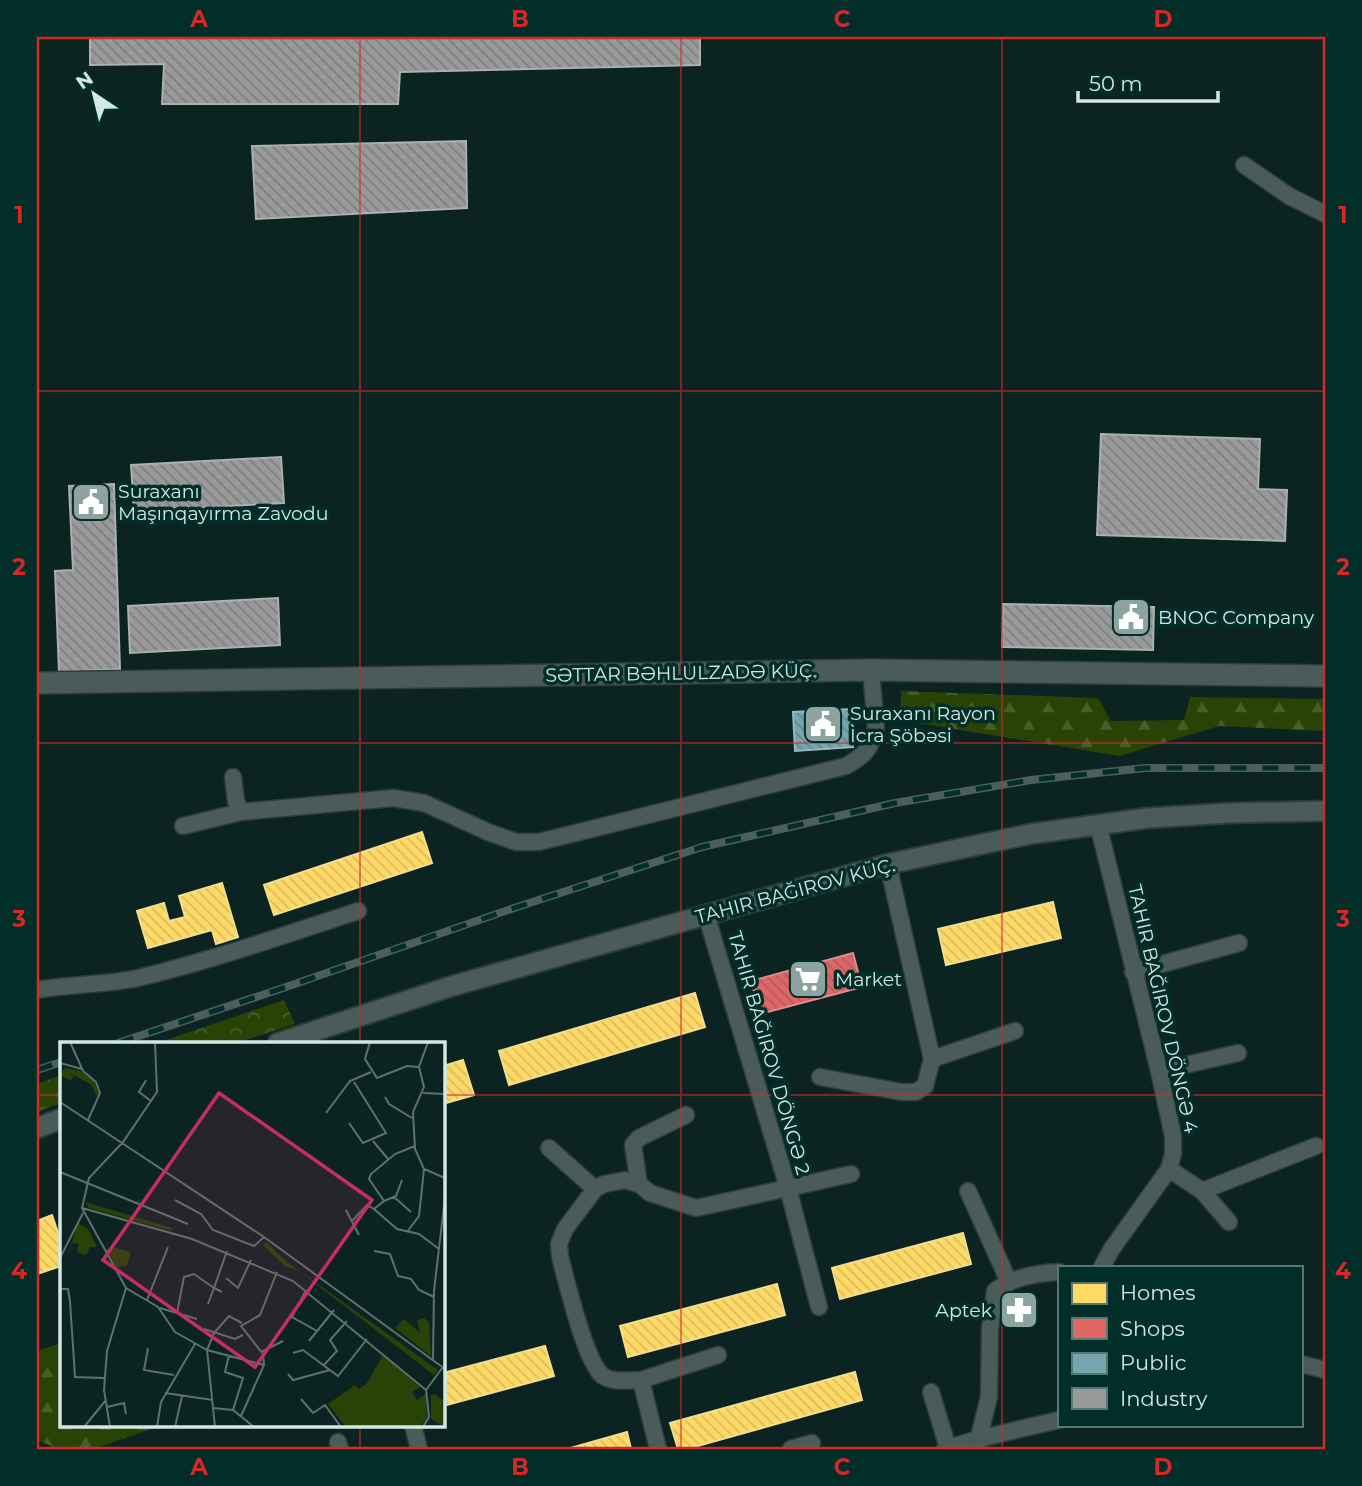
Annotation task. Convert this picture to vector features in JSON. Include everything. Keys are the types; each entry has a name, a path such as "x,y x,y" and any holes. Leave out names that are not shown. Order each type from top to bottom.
{"main road":[{"name":"SƏTTAR BƏHLULZADƏ KÜÇ.","path":"37,683 871,670 1325,676"}],"street":[{"path":"1244,165 1289,196 1325,215"},
{"path":"183,826 241,813 393,798 424,803 516,842 539,842 832,769 861,758 869,749 876,728 871,670"},
{"path":"233,777 236,801 241,813"},
{"path":"281,1042 452,986 888,864 1030,834 1098,824 1230,813 1325,811"},
{"path":"1098,824 1173,1136 1173,1154 1169,1169 1103,1266"},
{"path":"820,1077 902,1092 916,1092 925,1086 932,1059 888,864"},
{"path":"37,990 134,978 219,957 358,911"},
{"path":"706,915 788,1188 819,1307"},
{"path":"1133,972 1239,943"},
{"path":"932,1059 1015,1031"},
{"path":"1159,1071 1238,1053"},
{"path":"639,1184 633,1145 639,1138 686,1115"},
{"path":"37,1128 60,1119"},
{"path":"1202,1191 1316,1146"},
{"path":"549,1148 595,1189"},
{"path":"1169,1169 1202,1191 1230,1222"},
{"path":"718,1355 641,1380 617,1381 605,1378 594,1366 587,1350 560,1257 559,1244 565,1229 595,1189 604,1184 625,1180 639,1184 650,1193 696,1208 851,1174"},
{"path":"968,1191 1009,1282"},
{"path":"977,1444 989,1397 990,1328 995,1292 1009,1282 1058,1272"},
{"path":"1302,1364 1325,1370"},
{"path":"641,1380 658,1449"},
{"path":"931,1392 947,1448 977,1444 1058,1420"},
{"path":"413,1426 419,1449"},
{"path":"791,1449 811,1443"}],"green space":[{"path":"901,691 1098,698 1111,721 1184,720 1190,697 1325,699 1325,731 1219,726 1119,756 900,720"},
{"path":"284,1000 295,1024 240,1042 160,1042"},
{"path":"60,1075 60,1103 37,1112 37,1084"},
{"path":"60,1343 60,1426 160,1426 99,1447 100,1449 58,1449 37,1440 37,1351"}],"building: Homes":[{"path":"422,832 432,863 274,915 264,885"},
{"path":"222,883 238,937 216,944 212,930 148,948 137,911 164,903 169,921 185,917 179,896"},
{"path":"1053,902 1061,938 946,965 938,929"},
{"path":"695,993 705,1027 509,1085 499,1051"},
{"path":"463,1060 474,1095 444,1104 444,1066"},
{"path":"52,1215 60,1239 60,1266 37,1274 37,1221"},
{"path":"963,1233 971,1264 840,1299 832,1268"},
{"path":"777,1284 785,1315 628,1357 620,1326"},
{"path":"545,1346 554,1376 444,1406 444,1373"},
{"path":"855,1372 862,1400 687,1449 678,1449 670,1423"},
{"path":"627,1432 631,1449 567,1449"}],"building: Shops":[{"path":"853,953 862,987 760,1014 751,981"}],"building: Public":[{"path":"851,709 853,747 795,751 793,712"}],"building: Industry":[{"path":"90,37 700,37 700,65 400,72 398,104 162,104 164,64 90,65"},
{"path":"466,141 467,208 256,219 252,146"},
{"path":"1101,434 1260,439 1258,489 1287,490 1285,541 1097,535"},
{"path":"281,457 284,503 134,511 131,465"},
{"path":"114,484 120,669 59,672 55,571 73,570 69,486"},
{"path":"278,598 280,645 130,653 128,606"},
{"path":"1003,604 1154,607 1153,650 1002,647"}],"railway":[{"path":"121,1042 702,847 895,803 1031,780 1145,768 1325,768"},
{"path":"37,1070 60,1062"}],"place":[{"name":"Suraxanı Maşınqayırma Zavodu","path":"91,502"},
{"name":"BNOC Company","path":"1131,617"},
{"name":"Suraxanı Rayon İcra Şöbəsi","path":"823,724"},
{"name":"Market","path":"808,979"},
{"name":"Aptek","path":"1019,1310"}]}
